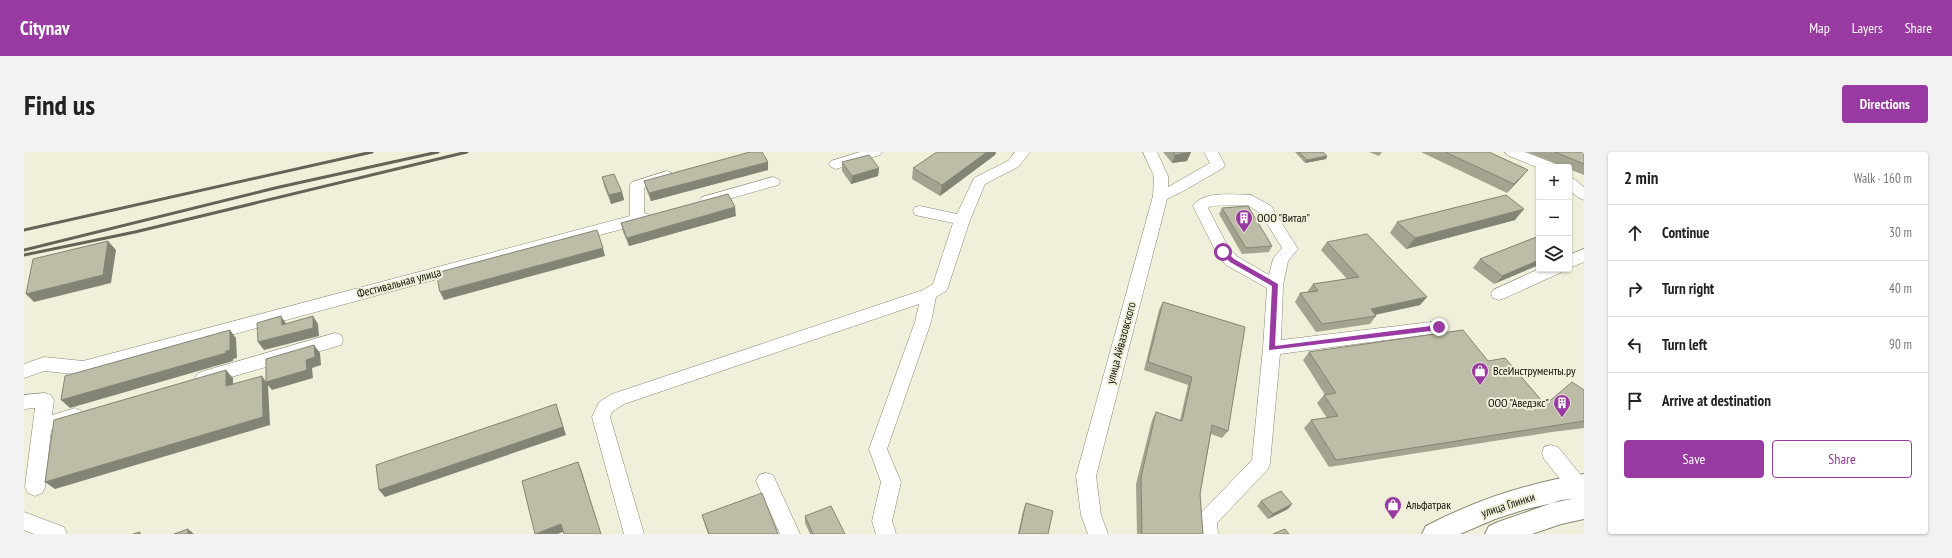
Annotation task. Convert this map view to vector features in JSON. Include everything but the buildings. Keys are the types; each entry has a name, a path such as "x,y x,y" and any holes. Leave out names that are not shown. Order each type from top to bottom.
{"highway":[{"name":"улица Глинки","path":"1435,534 1455,523 1499,506 1544,493 1582,493"},
{"name":"улица Глинки","path":"1498,534 1561,512 1582,493"}],"lane":[{"path":"836,164 875,152"},
{"path":"634,534 601,417 605,407 618,399 929,294 940,287 962,220 979,181 1013,164 1023,152"},
{"name":"улица Айвазовского","path":"1098,534 1091,515 1086,476 1160,196 1160,176 1150,152"},
{"path":"1160,196 1180,188 1218,165 1211,152"},
{"path":"1512,152 1543,164"},
{"path":"637,219 637,185 681,172"},
{"path":"690,205 772,182"},
{"path":"1572,185 1584,195"},
{"path":"1208,534 1207,520 1260,463 1272,348 1275,285 1281,259 1290,249 1266,210 1251,200 1208,202 1200,206 1223,252 1232,260 1275,285"},
{"path":"920,211 962,220"},
{"name":"Фестивальная улица","path":"24,370 44,364 83,368 659,213"},
{"path":"1572,261 1584,255"},
{"path":"1499,294 1547,272"},
{"path":"886,534 882,521 891,482 878,449 923,322 929,294"},
{"path":"1272,348 1439,327"},
{"path":"185,383 335,340"},
{"path":"24,402 45,400 35,487"},
{"path":"43,425 88,412"},
{"path":"1551,453 1582,493"},
{"path":"766,482 790,534"},
{"path":"24,521 56,534"}],"railway":[{"path":"24,230 372,152"},
{"path":"24,250 275,188 438,152"},
{"path":"24,255 135,232 467,152"}],"place":[{"name":"ООО \"Витал\"","path":"1244,233"},
{"name":"ВсеИнструменты.ру","path":"1480,386"},
{"name":"ООО \"Аведэкс\"","path":"1562,418"},
{"name":"Альфатрак","path":"1393,520"}],"route":[{"path":"1223,252 1232,260 1275,285 1272,348 1439,327"}]}
